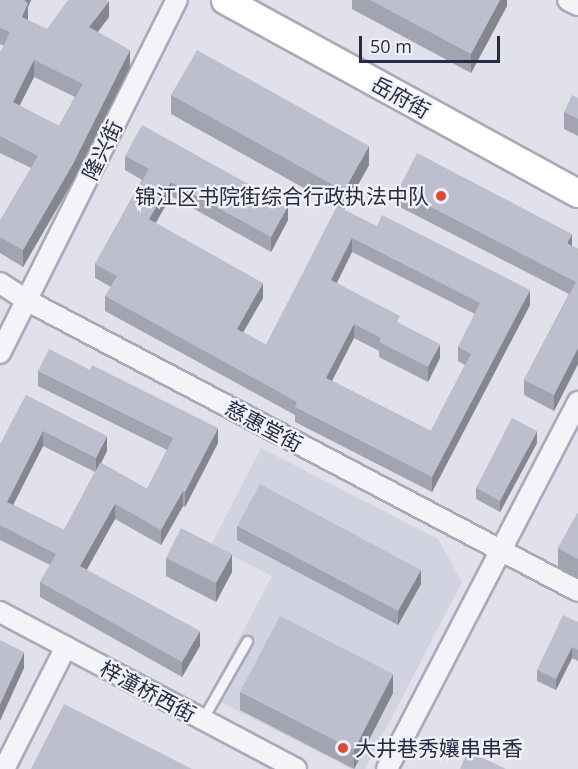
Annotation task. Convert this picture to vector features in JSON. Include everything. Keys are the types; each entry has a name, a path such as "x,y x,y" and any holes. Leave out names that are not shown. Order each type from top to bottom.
{"street":[{"name":"隆兴街","path":"0,353 177,0"},
{"name":"岳府街","path":"225,0 578,193"},
{"path":"568,0 578,5"},
{"name":"慈惠堂街","path":"0,283 28,301 578,591"},
{"path":"387,769 578,402"},
{"name":"梓潼桥西街","path":"0,612 296,769"},
{"path":"4,769 66,647"}],"lane":[{"path":"202,720 248,641"}],"shaded area":[{"path":"261,448 438,539 462,582 365,769 351,769 209,696 272,576 211,545"}],"building":[{"path":"0,0 24,0 28,3 22,17 47,29 68,0 107,0 109,1 89,27 130,50 73,164 23,250 0,237 0,221 38,156 0,136 0,53 10,32 0,28","holes":["34,60 83,84 59,126 13,102"]},
{"path":"370,0 500,0 471,54"},
{"path":"197,50 369,146 344,191 171,95"},
{"path":"572,95 578,98 578,119 564,112"},
{"path":"142,125 288,206 271,237 171,182 149,219 263,283 237,329 266,345 337,206 377,226 382,215 530,290 432,477 295,407 297,402 105,296 117,276 95,264 149,169 125,156","holes":["352,238 480,303 458,347 471,354 431,431 326,378 354,324 381,338 379,342 428,367 440,344 397,322 400,316 331,280"]},
{"path":"417,153 572,234 567,243 578,249 578,348 554,395 524,380 576,282 398,190"},
{"path":"49,349 90,370 92,365 218,428 185,492 183,491 161,530 115,504 80,566 200,631 182,662 40,582 56,554 0,525 0,445 26,395 107,436 96,458 43,431 7,502 64,530 100,463 147,489 173,438 38,371"},
{"path":"512,418 537,431 500,501 476,488"},
{"path":"260,484 421,570 398,611 237,526"},
{"path":"578,514 578,559 558,548"},
{"path":"181,528 232,554 216,583 166,558"},
{"path":"563,615 578,622 578,650 572,647 556,679 537,670"},
{"path":"280,616 393,674 354,750 240,692"},
{"path":"0,640 24,652 0,704"},
{"path":"64,704 192,769 31,769"},
{"path":"468,751 506,769 460,769"}],"place":[{"name":"锦江区书院街综合行政执法中队","path":"441,196"},
{"name":"大井巷秀孃串串香","path":"343,748"}]}
